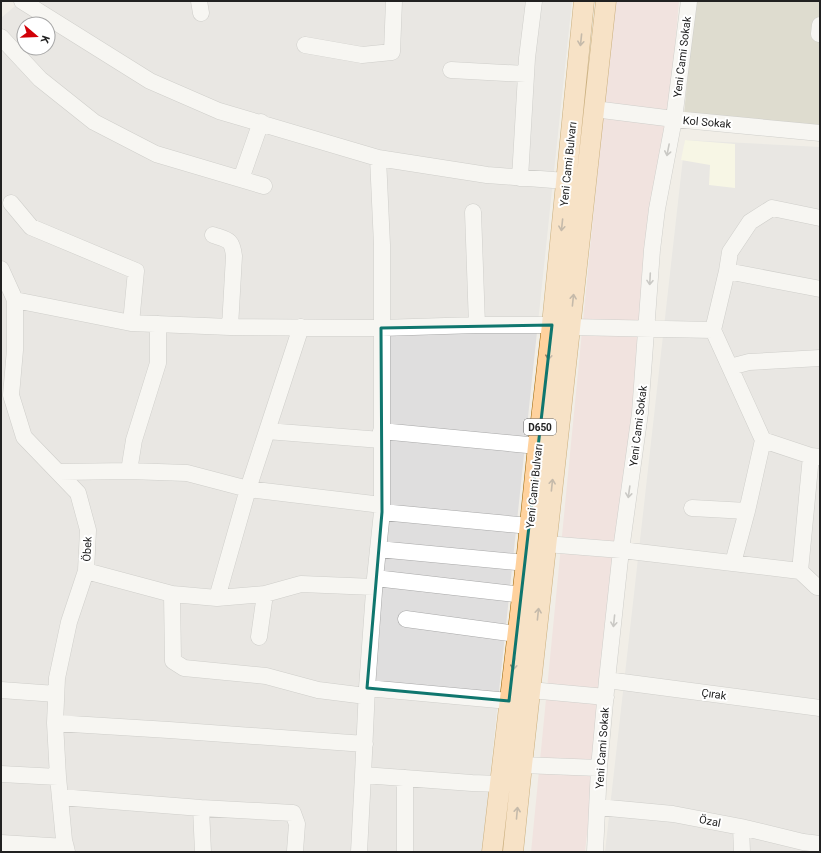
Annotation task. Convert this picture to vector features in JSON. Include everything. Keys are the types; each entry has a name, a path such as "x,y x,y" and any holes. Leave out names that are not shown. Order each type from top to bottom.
{"main road":[{"name":"Yeni Cami Bulvarı","path":"513,852 546,544 561,326 566,181 584,1"},
{"name":"Yeni Cami Bulvarı","path":"492,852 517,634 523,595 538,446 561,326 594,109 606,1"}],"street":[{"path":"22,1 150,81 219,111 261,122 378,158 487,175 566,181"},
{"path":"305,45 362,55 392,52 394,1"},
{"path":"520,178 526,74 534,1"},
{"name":"Yeni Cami Sokak","path":"595,852 599,768 621,550 640,413 652,250 657,209 674,119 690,1"},
{"path":"820,25 820,34"},
{"path":"1,38 40,78 94,122 156,154 264,186"},
{"path":"451,70 526,74"},
{"name":"Kol Sokak","path":"594,109 674,119 820,133"},
{"path":"241,179 261,122"},
{"path":"359,852 367,692 382,508 382,245 378,158"},
{"path":"11,203 31,226 136,271 130,323"},
{"path":"733,563 747,511 763,440 714,330 730,252 750,222 772,208 820,218"},
{"path":"473,212 477,325"},
{"path":"213,235 227,240 233,246 234,256 230,327"},
{"name":"Öbek","path":"1,269 15,300 15,350 11,395 24,437 78,493 88,530 86,572 69,622 57,678 55,723 58,777 67,850"},
{"path":"727,271 820,289"},
{"path":"15,300 130,323 230,327 381,328 477,325 714,330"},
{"path":"129,471 134,440 158,363 158,324"},
{"path":"217,598 248,489 301,327"},
{"path":"730,367 749,362 820,358"},
{"path":"268,431 381,435 538,446"},
{"path":"763,440 815,457 800,571"},
{"path":"58,472 129,471 187,473 248,489 382,508 530,526"},
{"path":"692,508 747,511"},
{"path":"546,544 621,550 800,571 817,587 820,587"},
{"path":"378,549 526,563"},
{"path":"86,572 172,594 217,598 265,594 301,584 375,582 523,595"},
{"path":"172,594 173,661 184,668 266,676 318,690 510,701"},
{"path":"259,636 265,594"},
{"path":"406,619 517,634"},
{"name":"Çırak","path":"608,680 820,708"},
{"path":"1,690 56,694"},
{"path":"530,690 606,697"},
{"path":"55,723 365,744"},
{"path":"522,765 599,768"},
{"path":"1,774 58,777"},
{"path":"363,775 500,784"},
{"path":"405,778 405,852"},
{"path":"60,797 201,808 293,813 297,824 295,851"},
{"name":"Özal","path":"598,807 673,814 741,827 803,847 820,844"},
{"path":"201,808 203,852"},
{"path":"741,827 742,852"},
{"path":"1,843 67,850"}],"highlighted area":[{"path":"552,325 509,701 367,688 382,512 381,328"}],"shaded area":[{"path":"21,1 572,1 482,852 1,852 1,18"},
{"path":"616,1 679,1 670,103 585,852 531,852 605,96"},
{"path":"695,1 820,1 820,125 684,114"},
{"path":"685,140 820,147 820,852 605,852"},
{"path":"685,140 735,144 735,188 709,185 710,165 681,160"}]}
